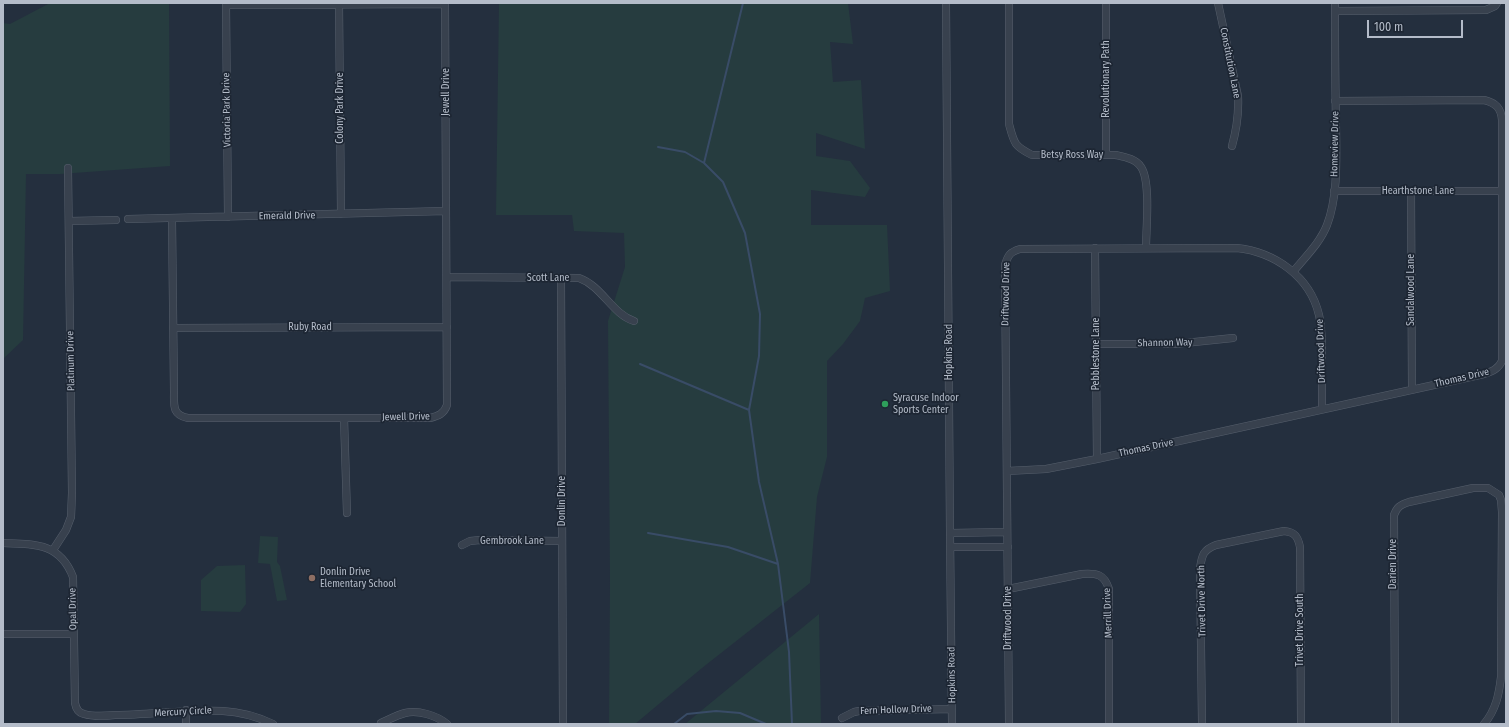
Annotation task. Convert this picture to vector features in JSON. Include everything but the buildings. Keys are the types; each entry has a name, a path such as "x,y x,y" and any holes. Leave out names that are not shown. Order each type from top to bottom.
{"street":[{"name":"Hopkins Road","path":"946,3 952,724"},
{"name":"Betsy Ross Way","path":"1009,3 1009,124 1013,140 1020,149 1032,156 1106,155 1128,158 1142,167 1147,183 1146,248"},
{"name":"Revolutionary Path","path":"1106,3 1106,155"},
{"name":"Constitution Lane","path":"1218,3 1238,96 1238,125 1232,146"},
{"name":"Homeview Drive","path":"1293,272 1316,244 1327,226 1332,210 1334,190 1335,3"},
{"path":"1335,11 1486,10 1495,6 1497,3"},
{"path":"226,4 445,4"},
{"name":"Victoria Park Drive","path":"226,4 228,217"},
{"name":"Colony Park Drive","path":"339,4 341,214"},
{"name":"Jewell Drive","path":"172,219 174,409 178,413 184,417 430,418 438,416 443,412 447,405 445,4"},
{"name":"Thomas Drive","path":"1007,471 1046,469 1097,459 1484,374 1494,371 1499,367 1502,361 1502,191 1501,112 1498,106 1492,102 1484,100 1335,101"},
{"name":"Platinum Drive","path":"53,550 66,530 71,517 72,493 68,168"},
{"name":"Hearthstone Lane","path":"1334,190 1502,191"},
{"name":"Sandalwood Lane","path":"1411,191 1412,390"},
{"name":"Emerald Drive","path":"128,219 446,211"},
{"path":"69,221 116,220"},
{"name":"Driftwood Drive","path":"1009,724 1005,265 1008,256 1012,251 1020,249 1095,248 1237,248 1248,249 1265,254 1282,263 1293,272 1308,289 1319,314 1322,336 1322,409"},
{"name":"Pebblestone Lane","path":"1095,248 1097,459"},
{"name":"Scott Lane","path":"447,277 579,278 585,280 626,318 634,321"},
{"name":"Donlin Drive","path":"561,278 563,724"},
{"name":"Ruby Road","path":"173,328 447,327"},
{"name":"Shannon Way","path":"1096,344 1174,344 1233,338"},
{"path":"344,418 347,513"},
{"name":"Darien Drive","path":"1394,724 1393,525 1396,509 1400,505 1409,502 1473,488 1488,488 1496,492 1501,500 1502,512 1501,676 1500,690 1494,710 1484,724"},
{"name":"Trivet Drive North","path":"1202,724 1200,568 1202,557 1208,548 1216,545 1284,531 1290,531 1296,536"},
{"path":"950,533 1007,532"},
{"name":"Trivet Drive South","path":"1296,536 1300,547 1301,724"},
{"name":"Gembrook Lane","path":"462,545 470,541 480,540 562,541"},
{"path":"3,543 42,546 53,550"},
{"path":"950,547 1008,547"},
{"name":"Opal Drive","path":"53,550 69,568 73,577 75,703 78,711 82,714 90,716"},
{"name":"Merrill Drive","path":"1008,589 1082,574 1094,573 1101,576 1106,581 1108,589 1109,724"},
{"path":"3,634 74,634"},
{"name":"Fern Hollow Drive","path":"842,718 859,711 952,709"},
{"path":"186,710 186,724"},
{"name":"Mercury Circle","path":"90,716 151,714 186,710 239,712 256,716 273,724"},
{"path":"381,723 406,713 424,714 440,719 447,724"}],"green space":[{"path":"50,3 169,3 170,166 60,174 26,174 23,340 3,359 3,23 10,24"},
{"path":"499,3 848,3 853,44 830,42 833,82 861,80 865,149 816,133 816,156 850,161 870,188 865,197 811,190 811,225 887,225 890,291 865,298 860,321 843,344 827,361 827,457 817,497 810,583 702,668 635,724 609,724 610,582 608,321 625,267 624,233 574,231 572,215 496,215"},
{"path":"260,536 278,537 277,562 280,566 287,600 277,601 270,564 258,563"},
{"path":"245,565 246,604 240,612 201,611 201,580 217,566"},
{"path":"819,614 821,724 685,724"}],"waterway":[{"path":"743,3 704,163 723,182 745,233 760,314 759,356 749,410 759,482 778,564 789,652 792,724"},
{"path":"658,147 685,152 704,163"},
{"path":"640,364 749,410"},
{"path":"648,533 728,547 778,564"},
{"path":"674,724 687,714 716,711 740,713 766,724"}],"place":[{"name":"Syracuse Indoor Sports Center","path":"885,404"},
{"name":"Donlin Drive Elementary School","path":"312,578"}]}
